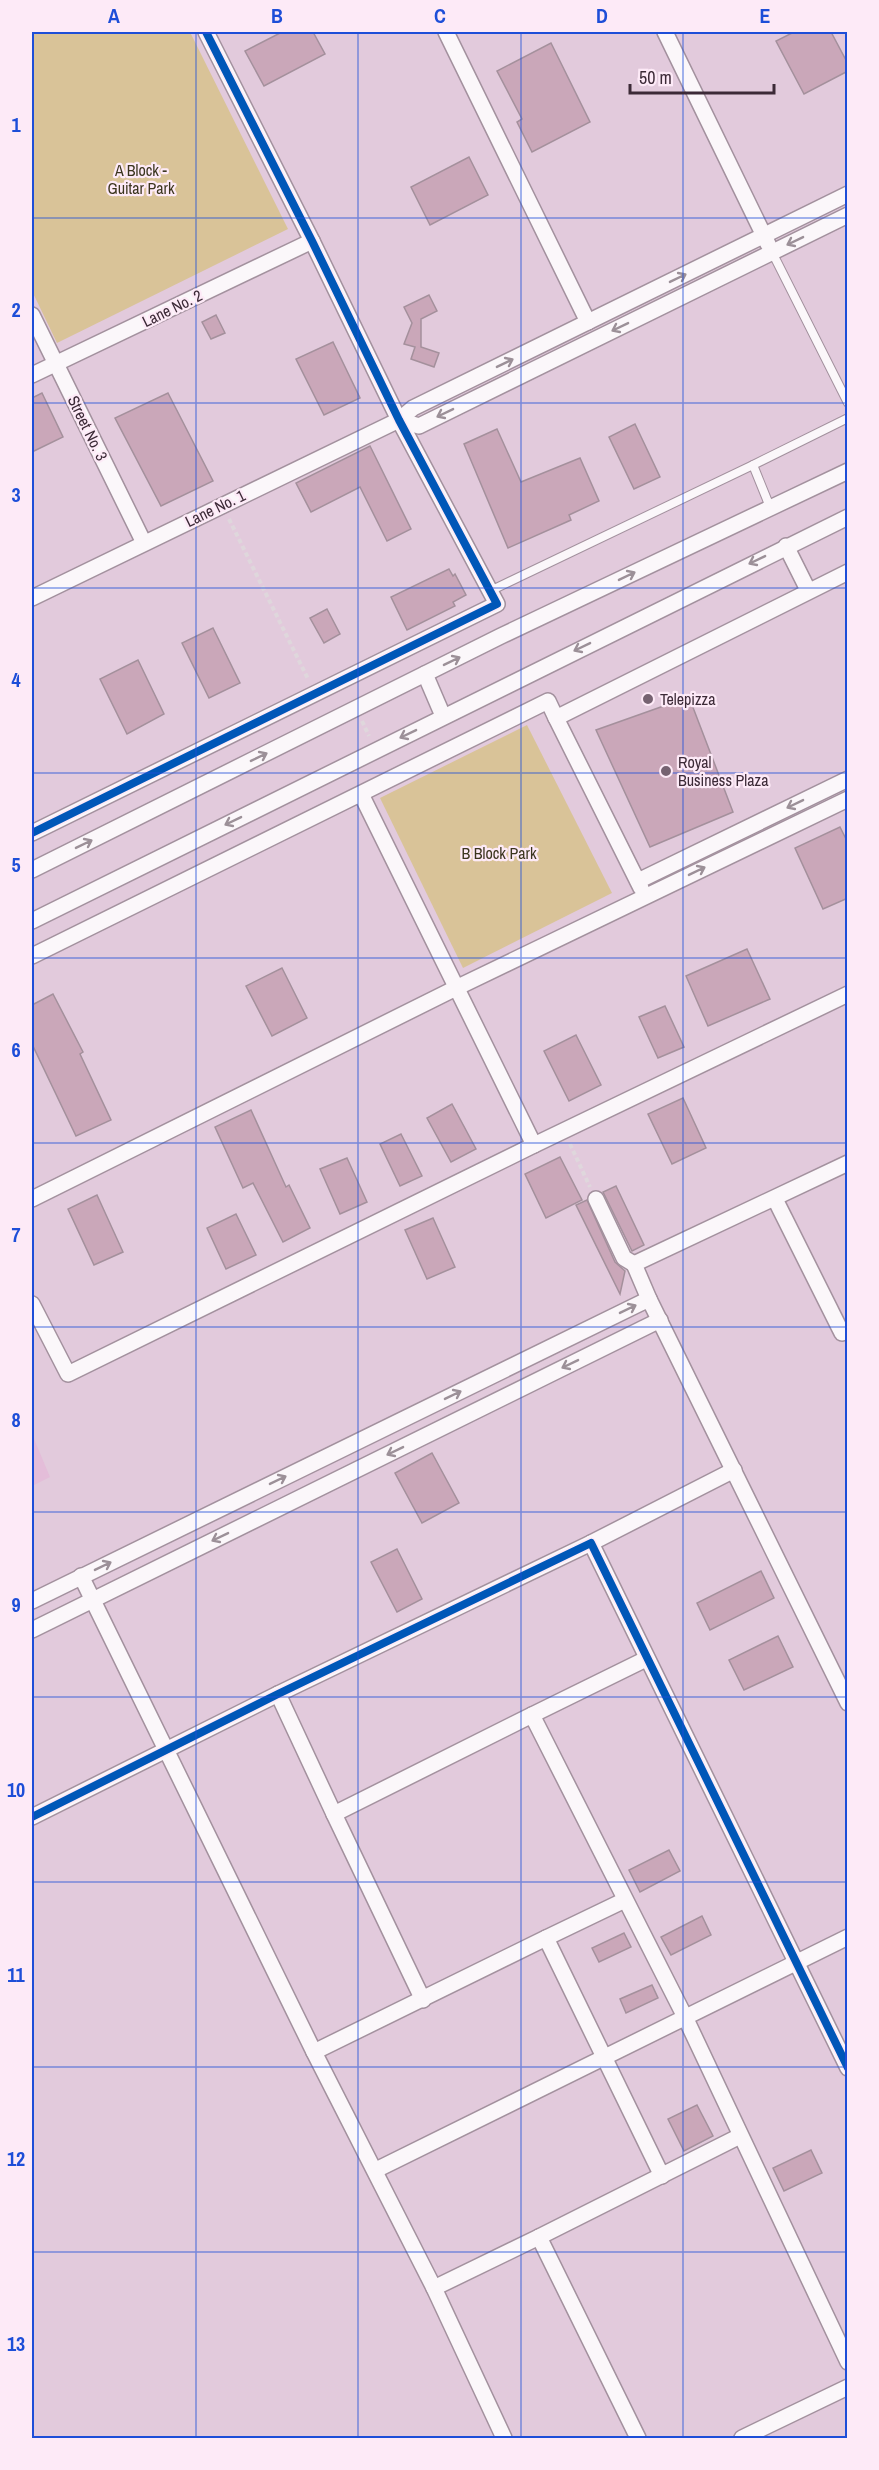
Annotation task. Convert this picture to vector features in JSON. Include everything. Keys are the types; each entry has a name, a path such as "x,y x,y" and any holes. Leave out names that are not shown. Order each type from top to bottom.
{"street":[{"path":"32,833 315,694 493,597 399,420 312,241 206,32"},
{"path":"446,32 588,322"},
{"path":"665,32 772,252"},
{"name":"Lane No. 1","path":"32,598 399,420 413,408 848,194"},
{"path":"399,420 419,426 848,215"},
{"name":"Lane No. 2","path":"32,375 312,241"},
{"name":"Street No. 3","path":"32,315 144,543"},
{"path":"32,870 425,674 848,471"},
{"path":"32,921 848,517"},
{"path":"786,546 808,590"},
{"path":"556,718 848,572"},
{"path":"425,674 443,716"},
{"path":"32,956 548,701 645,897"},
{"path":"638,881 848,779"},
{"path":"361,794 534,1145"},
{"path":"32,1199 456,988 848,799"},
{"path":"32,1304 68,1374 564,1130 848,994"},
{"path":"634,1264 848,1163"},
{"path":"596,1199 624,1258 634,1264 649,1299 848,1703"},
{"path":"774,1199 846,1336"},
{"path":"32,1601 649,1299"},
{"path":"32,1630 660,1320"},
{"path":"32,1817 278,1694 591,1543 734,1470"},
{"path":"591,1543 848,2068"},
{"path":"81,1576 314,2052 434,2288 504,2439"},
{"path":"334,1814 646,1659"},
{"path":"278,1694 423,2000"},
{"path":"532,1715 685,2017 848,2362"},
{"path":"314,2052 625,1900"},
{"path":"376,2170 848,1937"},
{"path":"546,1938 662,2176"},
{"path":"434,2288 740,2136"},
{"path":"539,2237 638,2439"},
{"path":"742,2439 848,2387"}],"lane":[{"path":"772,252 848,403"},
{"path":"493,597 848,418"},
{"path":"753,465 770,507"}],"path":[{"path":"222,505 315,694"},
{"path":"356,709 376,749"},
{"path":"564,1130 596,1199"}],"shaded area":[{"path":"32,1434 50,1477 32,1486"}],"green space":[{"name":"A Block - Guitar Park","path":"32,32 190,32 288,229 57,343 32,291"},
{"name":"B Block Park","path":"527,725 612,893 463,968 380,798"}],"building":[{"path":"282,32 313,32 325,54 264,86 245,51"},
{"path":"794,32 831,32 848,64 848,71 804,94 776,41"},
{"path":"551,43 590,122 532,152 517,122 522,119 497,71"},
{"path":"469,157 488,195 430,225 411,187"},
{"path":"429,295 437,311 421,319 421,347 439,353 434,367 411,359 415,347 404,344 412,323 404,307"},
{"path":"216,315 225,333 211,339 202,322"},
{"path":"333,342 360,398 324,415 296,359"},
{"path":"42,393 63,437 32,452 32,398"},
{"path":"168,393 213,481 161,506 115,418"},
{"path":"635,424 660,477 634,489 609,437"},
{"path":"497,429 521,482 580,458 599,501 569,515 571,520 508,548 464,444"},
{"path":"370,446 411,529 387,541 360,487 311,512 296,483"},
{"path":"449,569 453,576 455,574 466,595 453,602 455,606 407,630 391,597"},
{"path":"327,609 340,634 324,643 310,618"},
{"path":"213,628 240,683 209,698 182,643"},
{"path":"138,660 164,714 127,734 100,679"},
{"name":"Royal Business Plaza","path":"689,697 733,812 650,847 596,730"},
{"path":"840,827 848,843 848,898 823,909 795,848"},
{"path":"747,949 770,999 708,1026 686,976"},
{"path":"282,968 307,1018 272,1036 246,986"},
{"path":"53,994 83,1052 80,1054 111,1120 76,1136 32,1044 32,1005"},
{"path":"665,1006 684,1047 658,1058 639,1017"},
{"path":"576,1035 601,1085 569,1101 544,1051"},
{"path":"683,1098 706,1148 672,1164 648,1114"},
{"path":"452,1104 476,1149 451,1162 427,1118"},
{"path":"251,1110 286,1187 289,1185 310,1228 283,1242 253,1183 243,1188 215,1127"},
{"path":"401,1134 422,1176 400,1186 380,1144"},
{"path":"560,1157 582,1200 546,1218 525,1174"},
{"path":"347,1158 367,1202 340,1214 320,1169"},
{"path":"616,1186 644,1245 632,1251 603,1192"},
{"path":"97,1195 123,1252 94,1265 68,1209"},
{"path":"587,1200 615,1262 625,1271 620,1294 576,1205"},
{"path":"236,1214 256,1255 226,1269 207,1228"},
{"path":"433,1218 455,1267 427,1279 405,1230"},
{"path":"432,1453 459,1503 422,1523 395,1473"},
{"path":"397,1549 422,1599 397,1612 371,1562"},
{"path":"761,1571 774,1598 710,1630 697,1603"},
{"path":"778,1636 793,1667 744,1690 729,1660"},
{"path":"669,1850 680,1871 640,1892 629,1870"},
{"path":"702,1916 711,1935 671,1955 661,1937"},
{"path":"624,1933 631,1947 599,1962 592,1948"},
{"path":"652,1985 658,1998 626,2013 620,1999"},
{"path":"697,2105 713,2136 684,2151 668,2119"},
{"path":"811,2150 822,2173 784,2191 773,2168"}],"cycle path":[{"path":"32,833 497,604 399,420 312,241 206,32"},
{"path":"32,1817 278,1694 591,1543 848,2068"}],"place":[{"name":"Telepizza","path":"648,699"},
{"name":"Royal Business Plaza","path":"666,771"}]}
